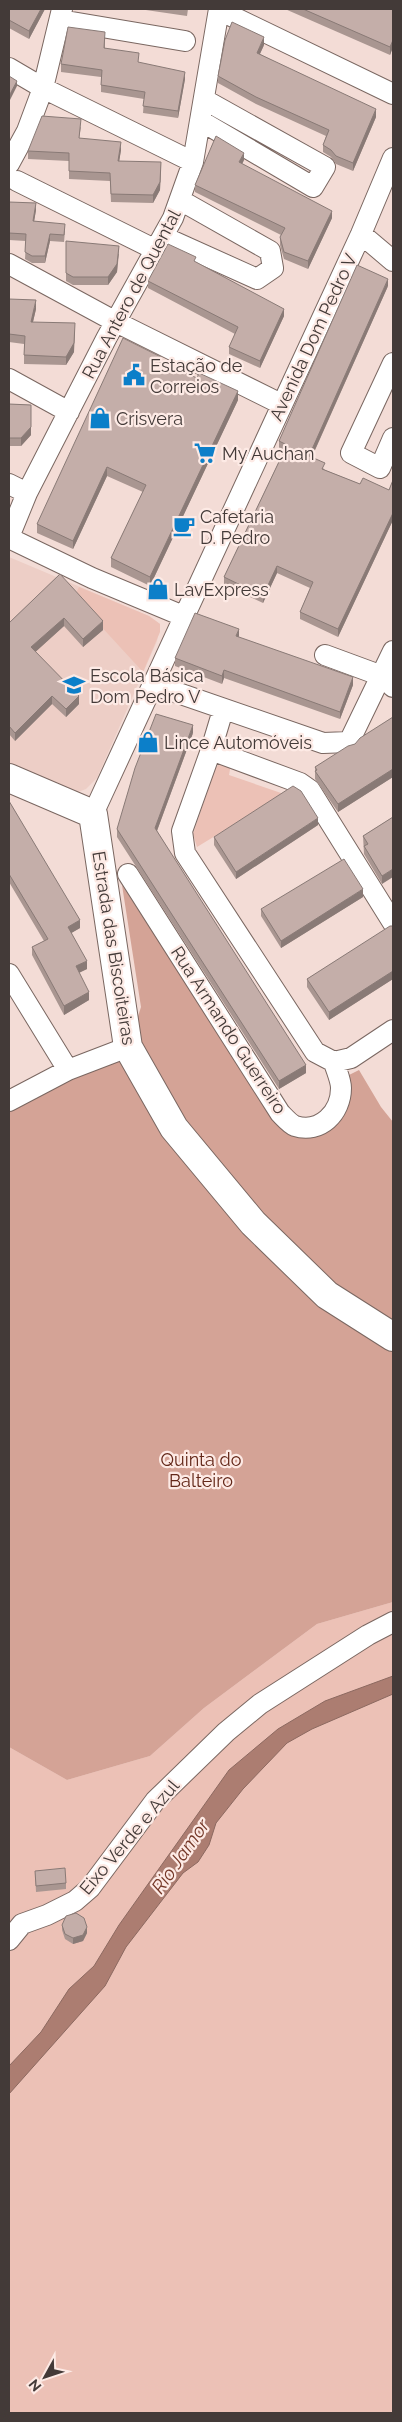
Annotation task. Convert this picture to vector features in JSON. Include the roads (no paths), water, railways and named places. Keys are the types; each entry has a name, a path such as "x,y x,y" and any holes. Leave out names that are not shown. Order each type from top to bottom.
{"street":[{"path":"219,9 393,94"},
{"name":"Rua Antero de Quental","path":"9,538 27,493 116,322 160,243 180,200 194,162 219,9"},
{"path":"180,200 270,251 273,268 256,279 160,243 13,160 44,88 61,14 185,41"},
{"path":"9,68 44,88 194,162"},
{"path":"201,121 313,187 325,166 205,100"},
{"name":"Avenida Dom Pedro V","path":"93,814 361,234 393,158"},
{"path":"361,234 393,261"},
{"path":"9,264 116,322 281,404"},
{"path":"393,363 351,453 380,468 393,438"},
{"path":"9,379 69,412"},
{"path":"9,484 27,493"},
{"path":"9,538 92,578 183,616"},
{"path":"152,684 323,743 349,742 388,682 393,651"},
{"path":"326,655 388,682"},
{"path":"223,710 182,831 185,853 315,1052 334,1062 351,1058 393,1030"},
{"path":"211,750 300,783 310,790 393,923"},
{"path":"9,778 93,814"},
{"name":"Estrada das Biscoiteiras","path":"93,814 128,1047 174,1128 253,1223 327,1295 393,1337"},
{"name":"Rua Armando Guerreiro","path":"128,874 280,1113 293,1126 310,1128 328,1120 338,1105 341,1088 334,1062"},
{"path":"9,974 68,1070"},
{"path":"9,1101 68,1070 128,1047"},
{"name":"Eixo Verde e Azul","path":"9,1940 22,1924 47,1915 75,1901 90,1888 155,1801 226,1732 260,1704 354,1644 393,1622"}],"water":[{"name":"Rio Jamor","path":"393,1676 393,1694 312,1729 287,1743 243,1789 216,1823 209,1845 198,1862 183,1873 126,1947 105,1986 9,2094 9,2066 41,2032 69,1989 94,1966 119,1925 229,1770 278,1729 325,1701"}],"place":[{"name":"Estação de Correios","path":"134,375"},
{"name":"Crisvera","path":"100,418"},
{"name":"My Auchan","path":"205,453"},
{"name":"Cafetaria D. Pedro","path":"184,526"},
{"name":"LavExpress","path":"158,589"},
{"name":"Escola Básica Dom Pedro V","path":"74,685"},
{"name":"Lince Automóveis","path":"148,742"}],"park label":[{"name":"Quinta do Balteiro","path":"201,1469"}]}
